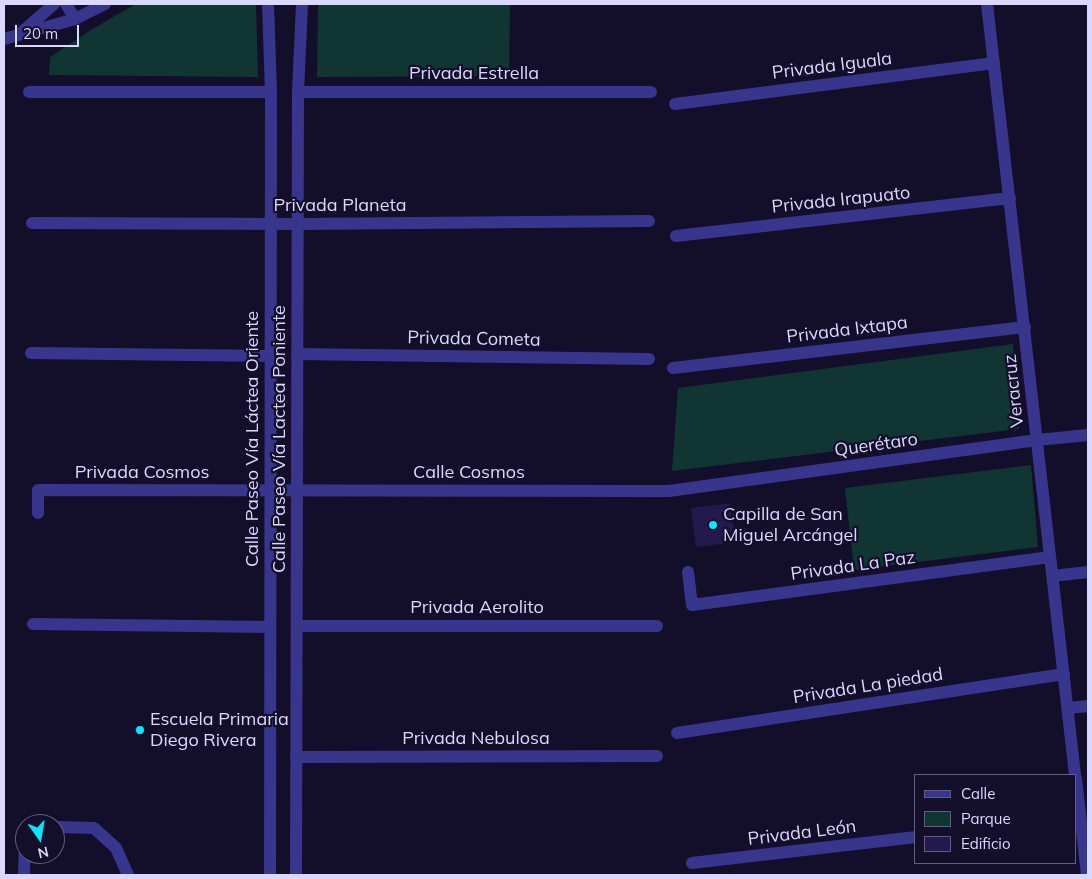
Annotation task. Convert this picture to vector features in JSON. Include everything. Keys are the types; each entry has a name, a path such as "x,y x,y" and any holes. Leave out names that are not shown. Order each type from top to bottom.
{"street":[{"path":"18,36 54,4"},
{"path":"66,4 75,19"},
{"path":"4,39 75,19 106,4"},
{"name":"Calle Paseo Vía Láctea Oriente","path":"268,4 271,92 270,875"},
{"name":"Calle Paseo Vía Lactea Poniente","path":"296,875 298,92 302,4"},
{"name":"Veracruz","path":"988,4 1076,774"},
{"name":"Privada Iguala","path":"675,104 994,63"},
{"path":"29,92 271,92"},
{"name":"Privada Estrella","path":"298,92 651,92"},
{"name":"Privada Irapuato","path":"676,236 1010,198"},
{"name":"Privada Planeta","path":"32,223 649,222"},
{"name":"Privada Ixtapa","path":"673,368 1024,328"},
{"path":"31,353 271,356"},
{"name":"Privada Cometa","path":"297,354 650,359"},
{"name":"Querétaro","path":"669,491 1037,440 1088,435"},
{"name":"Privada Cosmos","path":"38,513 38,490 270,490"},
{"name":"Calle Cosmos","path":"270,490 669,491"},
{"name":"Privada La Paz","path":"688,572 692,605 1050,557"},
{"path":"1053,576 1088,572"},
{"path":"33,624 270,627"},
{"name":"Privada Aerolito","path":"297,626 657,626"},
{"name":"Privada La piedad","path":"677,733 1064,674"},
{"path":"1068,708 1088,706"},
{"name":"Privada Nebulosa","path":"296,757 657,756"},
{"name":"Veracruz","path":"1077,798 1078,818 1086,849 1087,875"},
{"path":"65,827 94,828 116,848 128,875"},
{"name":"Privada León","path":"692,863 914,837"}],"green space":[{"path":"256,4 258,77 49,75 50,57 94,28 134,5"},
{"path":"318,4 510,4 509,76 317,77"},
{"path":"1013,344 1019,429 672,471 678,388"},
{"path":"1031,465 1038,547 854,570 845,488"}],"building":[{"name":"Capilla de San Miguel Arcángel","path":"730,503 736,542 696,547 691,508"}],"place":[{"name":"Capilla de San Miguel Arcángel","path":"713,525"},
{"name":"Escuela Primaria Diego Rivera","path":"140,730"}]}
